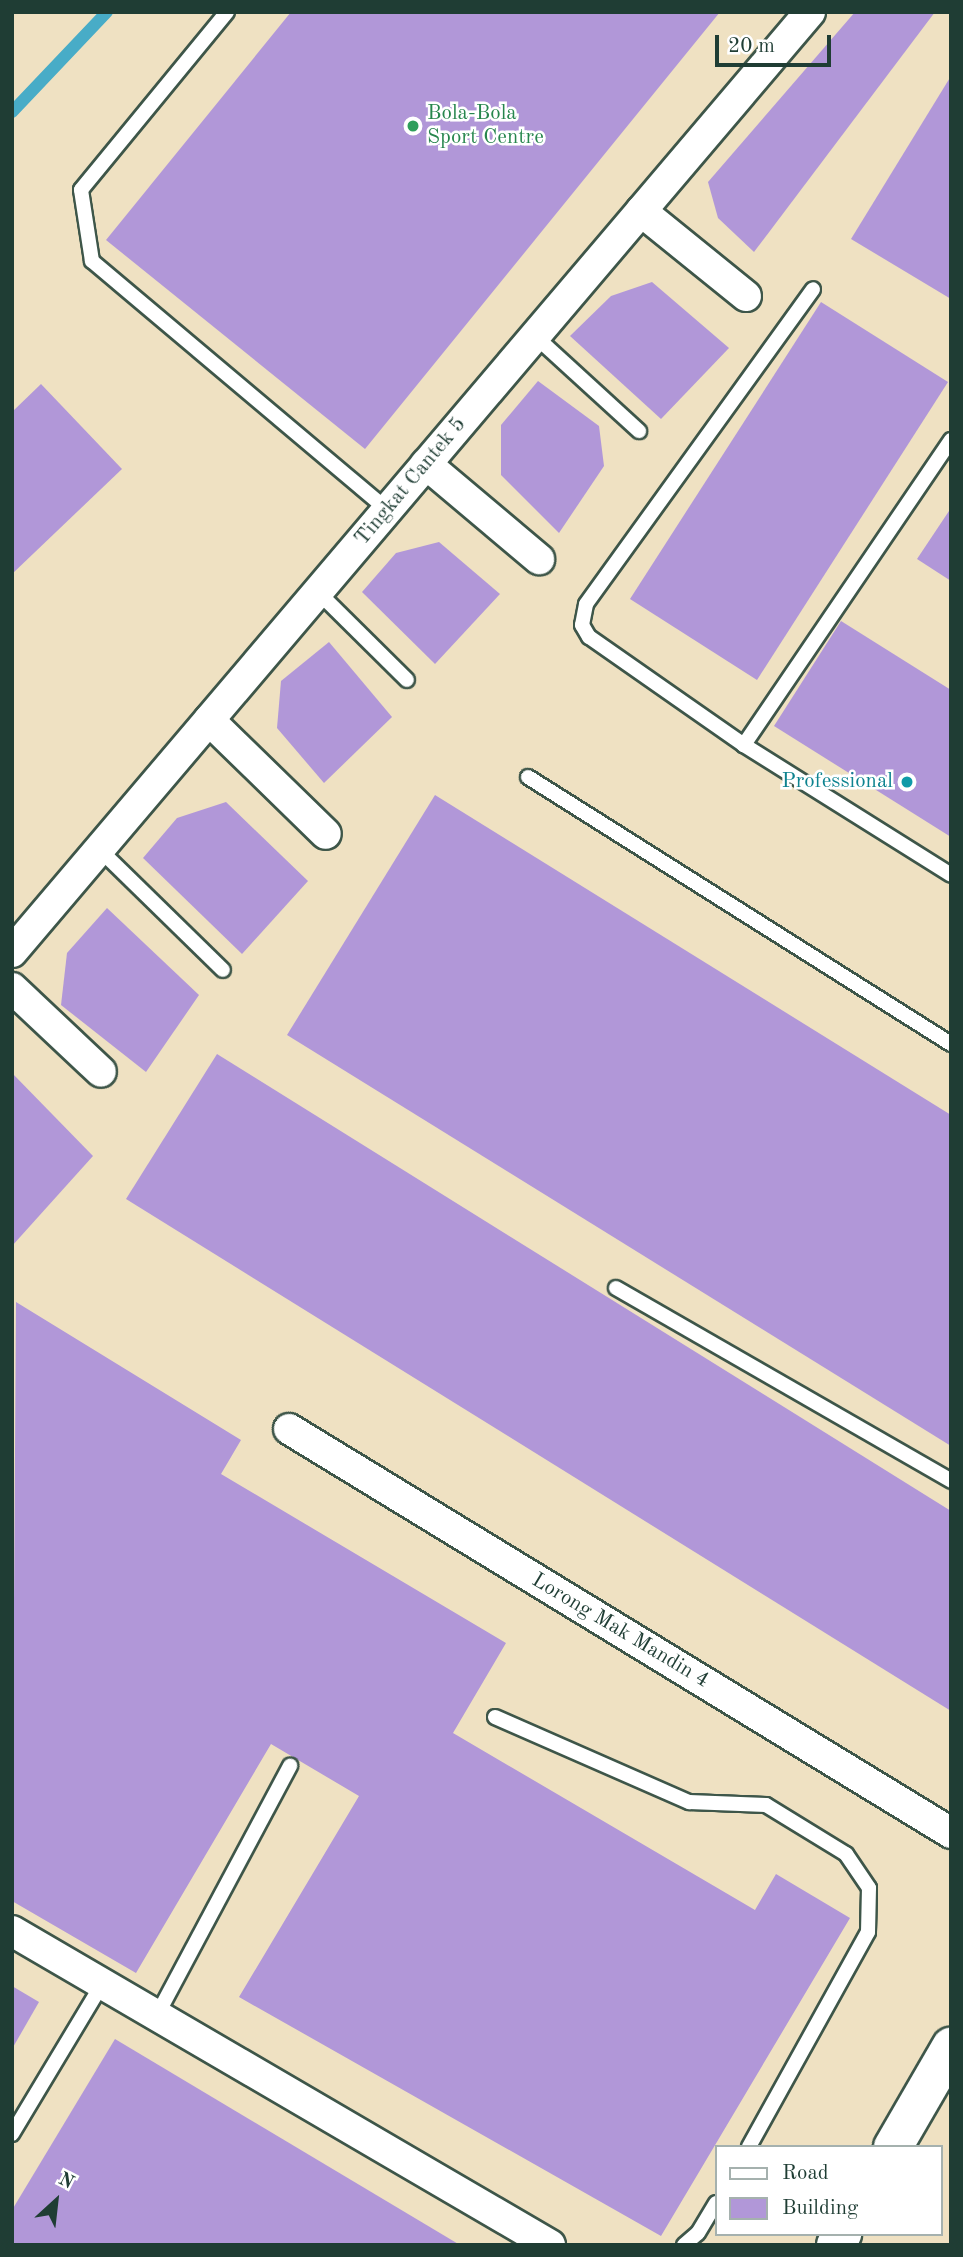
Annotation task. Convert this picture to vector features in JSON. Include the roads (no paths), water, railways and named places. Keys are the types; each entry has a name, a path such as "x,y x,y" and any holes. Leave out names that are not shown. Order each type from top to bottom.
{"street":[{"name":"Tingkat Cantek 5","path":"12,952 810,12"},
{"path":"641,211 746,296"},
{"path":"426,464 539,559"},
{"path":"209,720 326,834"},
{"path":"12,988 101,1072"},
{"name":"Lorong Mak Mandin 4","path":"289,1429 951,1833"},
{"path":"12,1931 156,2017 502,2233 550,2245"},
{"path":"894,2145 951,2048"}],"lane":[{"path":"227,12 81,190 92,261 388,510"},
{"path":"813,289 586,604 582,625 589,637 744,745 951,875"},
{"path":"535,336 639,432"},
{"path":"744,745 951,440"},
{"path":"318,592 407,680"},
{"path":"528,777 951,1044"},
{"path":"99,849 223,970"},
{"path":"616,1288 951,1482"},
{"path":"495,1717 689,1802 766,1805 846,1854 869,1888 868,1932 750,2145"},
{"path":"156,2017 290,1766"},
{"path":"12,2134 102,1984"},
{"path":"684,2245 698,2233 715,2205"}],"waterway":[{"path":"12,112 107,12"}],"place":[{"name":"Bola-Bola Sport Centre","path":"413,126"},
{"name":"Professional","path":"907,782"}]}
